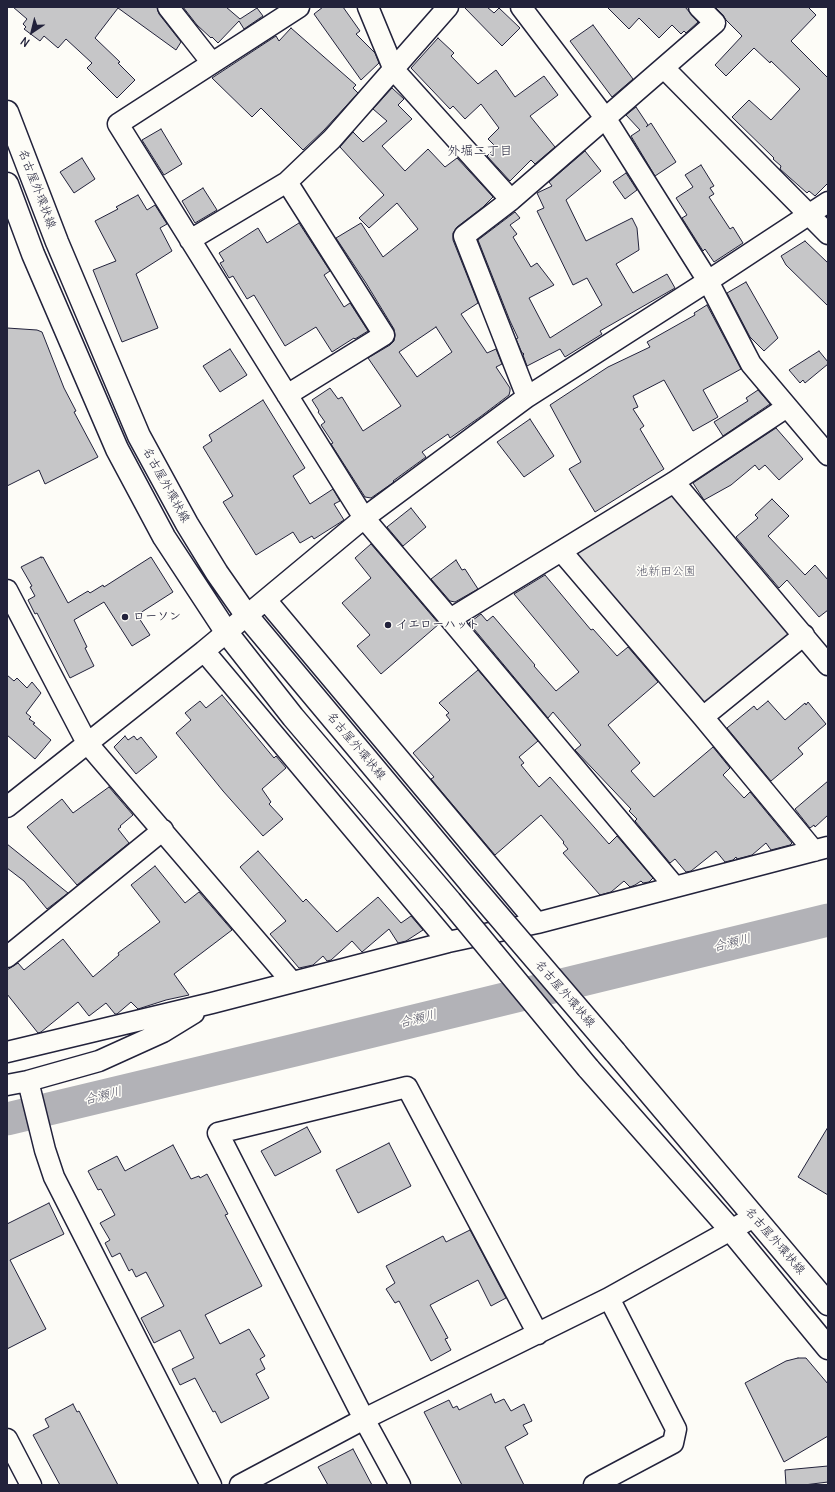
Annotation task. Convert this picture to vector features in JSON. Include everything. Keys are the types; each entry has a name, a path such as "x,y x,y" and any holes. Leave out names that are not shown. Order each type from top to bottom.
{"main road":[{"name":"名古屋外環状線","path":"7,112 57,242 138,436 187,524 217,573 247,616 472,885 828,1304"},
{"name":"名古屋外環状線","path":"7,184 33,254 118,449 164,537 227,633 294,717 450,901 588,1068 730,1229 828,1348"}],"street":[{"path":"168,7 212,63"},
{"path":"299,7 118,124 364,518 675,887"},
{"path":"368,7 394,70 510,200"},
{"path":"190,240 287,182 332,139 448,7"},
{"path":"521,7 606,119 708,282 752,364 828,455"},
{"path":"528,397 464,236 510,200 606,119 715,23 699,7"},
{"path":"664,68 828,234"},
{"path":"287,182 384,335 287,395"},
{"path":"7,806 227,633 364,518 528,397 708,282 828,202"},
{"path":"450,619 562,552 674,482 787,407"},
{"path":"674,482 828,665"},
{"path":"10,1047 212,1003 448,942 537,923 821,849 703,717 562,552"},
{"path":"7,590 87,743 292,982"},
{"path":"266,600 537,923"},
{"path":"703,717 804,635"},
{"path":"204,651 448,942"},
{"path":"7,957 163,830"},
{"path":"7,1085 28,1081 99,1061 163,1032 212,1003"},
{"path":"28,1081 45,1150 54,1177 211,1485"},
{"path":"400,1485 364,1419 218,1133 408,1087 538,1334"},
{"path":"240,1485 364,1419 609,1298 730,1229 754,1217"},
{"path":"594,1485 673,1443 676,1429 609,1298"},
{"path":"7,1439 31,1485"}],"green space":[{"name":"池新田公園","path":"667,495 676,496 789,631 789,639 704,705 578,556 580,548"}],"building":[{"path":"13,7 157,7 159,14 181,42 176,50 118,8 95,38 120,62 118,63 135,80 117,98 87,68 92,63 66,39 58,48 44,36 40,41 24,29 26,27 23,24 27,19"},
{"path":"183,7 226,7 240,19 257,8 263,16 244,29 239,21 218,43 197,25"},
{"path":"323,7 343,7 360,31 356,34 375,53 379,63 361,80 314,14"},
{"path":"464,7 487,7 494,13 499,8 520,28 502,46"},
{"path":"607,7 685,7 698,22 686,33 684,31 681,34 672,25 659,38 639,18 629,29"},
{"path":"715,7 808,7 816,15 791,41 828,78 828,183 815,196 809,191 807,193 780,169 781,166 773,159 774,158 732,117 749,100 771,120 800,89 771,61 770,63 754,48 726,76 715,65 742,36"},
{"path":"593,25 633,79 612,97 570,41"},
{"path":"291,28 356,85 353,88 358,93 324,130 303,150 261,108 252,117 212,78 276,36 279,41"},
{"path":"438,38 454,53 451,56 478,84 496,70 515,97 544,76 558,95 530,116 555,147 535,164 531,160 510,181 487,156 496,147 488,139 499,128 481,104 465,119 453,106 450,109 411,68"},
{"path":"392,88 404,99 398,105 412,119 382,146 405,171 428,149 445,167 457,158 493,197 483,207 457,227 453,233 453,240 478,303 461,314 487,353 496,349 502,364 496,367 510,388 510,391 509,395 450,438 448,434 422,452 426,457 371,498 365,497 331,444 333,443 321,425 325,422 312,400 330,388 338,399 342,397 363,431 401,406 368,358 394,341 394,329 336,238 361,223 383,257 418,229 397,203 369,228 359,218 384,195 340,147 353,132 363,142 387,121 373,109","holes":["436,327 452,352 417,377 399,352"]},
{"path":"636,107 648,125 646,127 651,123 676,162 655,176 631,136 640,130 626,115"},
{"path":"161,129 182,164 164,175 142,140"},
{"path":"585,151 601,171 566,200 586,241 632,218 637,228 639,250 616,264 633,293 667,274 675,288 600,331 602,334 565,357 560,349 527,366 523,355 524,354 522,353 516,339 518,338 478,240 515,212 520,218 510,225 517,234 513,237 531,267 537,263 554,285 529,298 550,338 602,305 587,278 573,285 537,211 544,208 537,193 552,186 549,182"},
{"path":"82,158 95,179 74,193 60,172"},
{"path":"701,165 714,186 710,188 714,194 709,197 730,229 733,227 743,243 714,262 705,249 703,251 682,218 687,215 676,198 693,187 685,175"},
{"path":"626,173 637,190 625,199 613,182"},
{"path":"203,188 217,210 195,223 182,201"},
{"path":"138,195 147,210 155,205 167,224 160,228 172,251 136,274 158,328 122,342 93,270 116,261 95,221 118,209 116,207"},
{"path":"299,223 330,271 324,275 344,307 350,303 368,331 332,352 316,327 285,346 254,295 247,299 233,276 229,278 220,263 224,261 219,253 258,228 267,243"},
{"path":"805,241 828,263 828,306 786,265 781,256"},
{"path":"746,282 778,338 764,351 750,337 727,293"},
{"path":"707,305 741,369 703,390 718,417 693,431 664,380 633,396 638,407 633,409 644,426 640,429 664,469 595,512 569,469 581,462 550,405 608,367 650,347 647,342 695,315 694,313"},
{"path":"7,328 37,330 42,332 64,388 76,411 74,412 98,457 45,484 39,470 7,486"},
{"path":"230,349 247,375 220,392 203,366"},
{"path":"819,351 828,364 805,383 803,380 800,383 789,370"},
{"path":"758,390 770,404 723,436 714,422 748,401 746,398"},
{"path":"263,400 305,468 293,476 310,504 333,489 340,501 334,504 344,520 314,539 312,536 300,543 293,532 256,555 223,502 233,496 203,447 212,441 209,435"},
{"path":"530,419 554,456 524,477 497,442"},
{"path":"776,428 803,459 779,480 765,465 759,470 755,465 731,485 704,500 693,483"},
{"path":"772,499 789,516 768,536 805,575 815,565 828,580 828,610 819,617 787,580 779,588 736,537 758,518 755,515"},
{"path":"411,508 426,527 403,546 387,527"},
{"path":"371,544 439,624 381,674 357,646 370,635 342,603 371,578 355,558"},
{"path":"43,557 68,603 88,591 90,593 103,585 104,587 151,557 173,592 137,615 150,635 132,646 104,602 74,620 94,666 70,678 37,613 35,614 28,600 35,596 30,587 32,586 21,567"},
{"path":"456,560 462,570 465,569 478,589 455,602 450,601 431,579"},
{"path":"545,575 591,630 593,629 617,656 628,647 658,682 608,725 640,763 631,771 654,797 713,747 730,768 723,775 744,798 750,792 792,843 790,845 771,850 766,843 752,855 737,859 736,857 733,860 725,862 716,851 691,871 686,872 675,859 670,863 635,821 637,819 629,811 631,809 575,750 581,745 553,712 548,718 469,623 481,614 487,621 493,616 556,691 579,672 514,594"},
{"path":"478,670 538,741 519,757 524,763 521,765 539,787 550,777 609,844 617,836 653,878 649,882 643,883 641,881 630,887 624,881 611,892 600,895 563,853 568,849 563,843 564,842 541,815 495,855 431,779 434,777 413,753 450,720 446,715 449,713 439,703"},
{"path":"7,675 14,681 17,678 27,688 32,682 41,693 26,713 31,717 29,719 35,723 33,724 51,740 35,759 7,735"},
{"path":"222,695 274,758 276,756 286,768 262,789 271,802 269,804 283,819 263,836 223,791 176,733 191,720 185,713 200,701 206,708"},
{"path":"768,701 785,720 808,702 826,724 798,748 803,754 771,781 727,728 754,706 757,710"},
{"path":"125,736 128,740 134,736 137,740 141,737 157,757 136,774 114,747"},
{"path":"828,781 828,815 815,827 814,825 810,828 795,809"},
{"path":"109,787 133,815 118,829 129,843 77,885 27,827 62,799 73,813"},
{"path":"7,844 68,893 47,909 24,881 7,868"},
{"path":"258,851 303,902 306,899 337,932 378,897 401,923 411,916 423,930 406,941 398,943 389,929 362,952 352,941 331,960 327,961 323,956 313,965 299,968 270,934 286,921 240,867"},
{"path":"155,866 185,903 199,892 232,930 174,974 189,995 166,1000 138,1009 131,1002 117,1014 115,1014 106,1003 89,1016 78,1002 38,1033 7,994 7,970 18,963 24,970 63,939 93,977 119,955 118,953 160,922 131,885"},
{"path":"307,1127 321,1152 275,1176 261,1151"},
{"path":"828,1127 828,1195 798,1177"},
{"path":"389,1143 411,1186 358,1213 336,1170"},
{"path":"173,1145 191,1179 199,1176 200,1178 207,1174 228,1214 225,1215 262,1286 205,1315 220,1344 249,1329 265,1356 260,1359 265,1369 256,1374 269,1398 221,1423 215,1411 213,1412 195,1378 180,1385 172,1369 194,1358 180,1330 154,1343 141,1318 164,1306 146,1272 136,1277 132,1269 129,1271 120,1253 112,1257 105,1243 110,1240 100,1223 115,1215 101,1189 98,1190 88,1171 117,1156 125,1171"},
{"path":"49,1203 64,1234 10,1260 46,1329 7,1349 7,1224"},
{"path":"470,1230 506,1298 491,1306 478,1280 430,1305 448,1338 445,1339 451,1350 431,1361 399,1301 395,1303 386,1289 395,1283 386,1266 443,1236 446,1242"},
{"path":"806,1358 828,1384 828,1436 784,1462 745,1383 786,1361"},
{"path":"491,1394 495,1403 504,1399 511,1411 524,1404 532,1421 523,1425 528,1434 505,1447 524,1485 462,1485 424,1412 449,1400 453,1408 457,1406 459,1410"},
{"path":"73,1404 77,1412 79,1411 118,1485 60,1485 33,1435 49,1427 45,1419"},
{"path":"353,1449 372,1485 328,1485 318,1467"},
{"path":"828,1466 828,1482 804,1485 786,1485 785,1470"}],"waterway":[{"name":"合瀬川","path":"7,1119 828,920"}],"place":[{"name":"ローソン","path":"125,617"},
{"name":"イエローハット","path":"388,625"}],"district":[{"name":"外堀二丁目","path":"480,151"}]}
